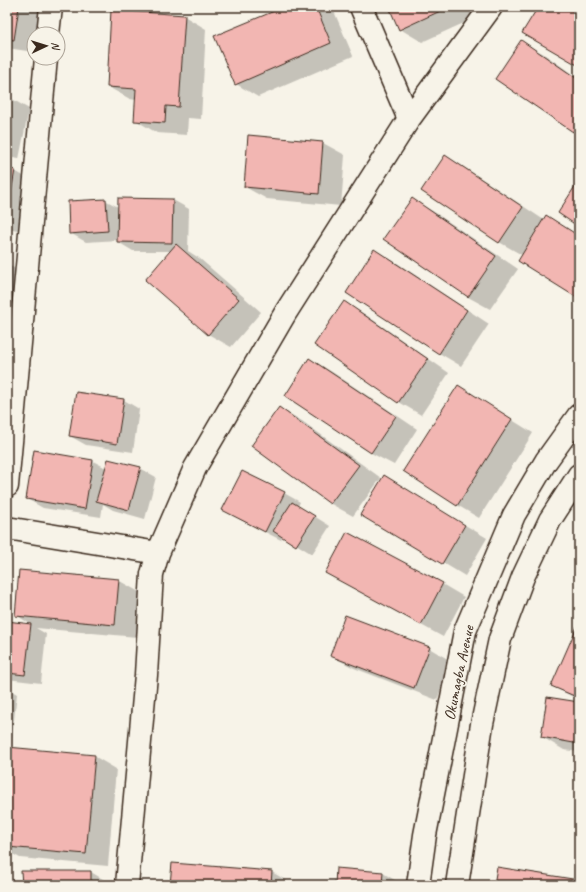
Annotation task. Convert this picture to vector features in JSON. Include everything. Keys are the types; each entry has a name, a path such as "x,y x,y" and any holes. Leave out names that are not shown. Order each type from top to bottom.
{"street":[{"path":"49,26 51,7"},
{"path":"361,7 409,119"},
{"path":"126,885 146,675 152,574 158,553 199,461 286,312 409,119 491,7"},
{"path":"7,486 45,66"},
{"name":"Okumagba Avenue","path":"418,885 425,835 465,631 514,515 546,462 579,415"},
{"name":"Okumagba Avenue","path":"457,885 482,724 500,639 523,577 550,520 579,475"},
{"path":"7,528 158,553"}],"building":[{"path":"7,7 19,7 14,40 7,39"},
{"path":"284,7 316,7 331,43 235,85 214,36"},
{"path":"389,7 449,7 399,30"},
{"path":"538,7 570,7 579,12 579,66 522,33"},
{"path":"111,10 185,15 179,107 166,106 165,123 134,121 136,89 107,87"},
{"path":"521,40 579,80 579,122 573,132 495,79"},
{"path":"248,135 323,142 319,194 244,187"},
{"path":"445,155 523,207 499,243 421,191"},
{"path":"7,168 15,170 7,216"},
{"path":"579,180 579,227 558,213"},
{"path":"118,198 173,199 172,243 117,242"},
{"path":"412,198 496,256 468,297 383,239"},
{"path":"106,199 108,231 69,234 68,201"},
{"path":"546,215 579,236 579,299 518,261"},
{"path":"176,244 239,299 208,335 145,280"},
{"path":"374,249 467,310 439,354 346,293"},
{"path":"344,301 428,359 398,403 314,345"},
{"path":"309,358 396,416 371,453 285,396"},
{"path":"458,385 512,419 457,506 403,471"},
{"path":"76,392 124,399 117,444 69,436"},
{"path":"279,407 359,465 330,504 251,446"},
{"path":"34,450 93,460 85,509 26,499"},
{"path":"108,459 141,467 129,510 96,501"},
{"path":"242,471 285,492 265,532 222,510"},
{"path":"384,475 465,525 442,564 360,515"},
{"path":"292,502 315,516 296,546 273,531"},
{"path":"347,532 443,583 421,625 325,573"},
{"path":"19,570 119,579 115,625 15,616"},
{"path":"345,615 430,647 414,688 330,656"},
{"path":"7,621 31,624 25,675 7,673"},
{"path":"579,622 579,698 551,686"},
{"path":"547,697 579,702 579,744 541,737"},
{"path":"7,747 95,755 86,854 7,847"},
{"path":"172,863 272,871 271,885 170,885"},
{"path":"497,867 579,880 579,885 494,885"},
{"path":"336,868 383,872 382,885 335,885"},
{"path":"21,871 91,871 91,885 22,885"}]}
